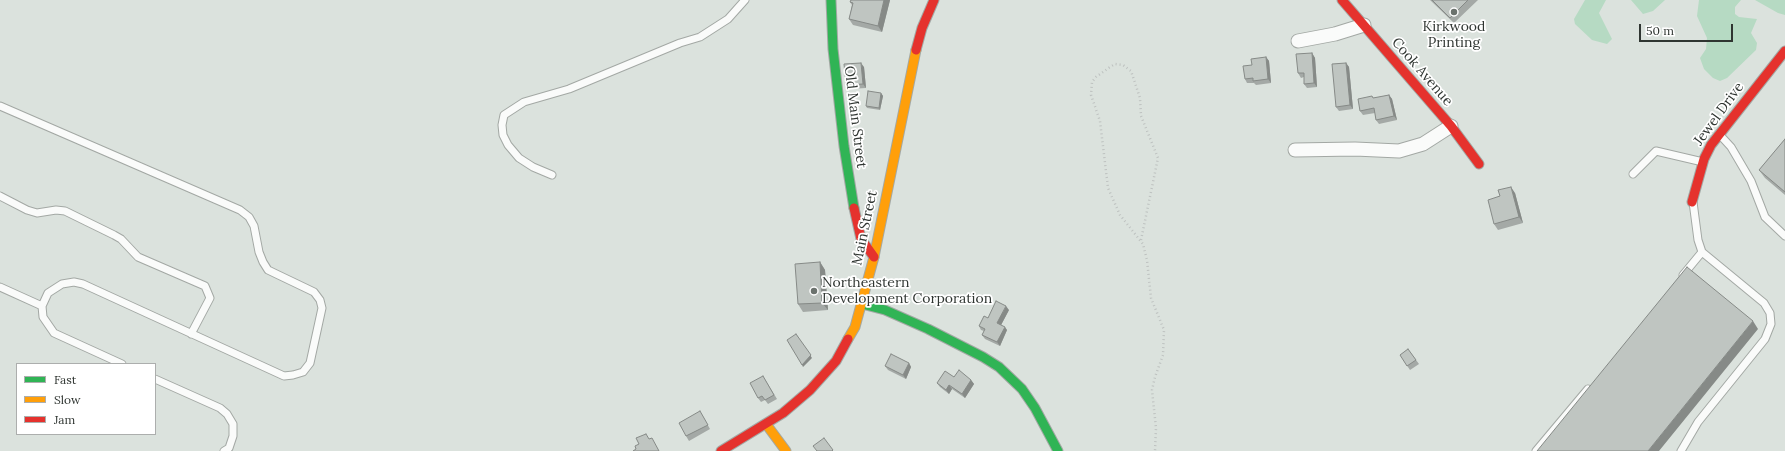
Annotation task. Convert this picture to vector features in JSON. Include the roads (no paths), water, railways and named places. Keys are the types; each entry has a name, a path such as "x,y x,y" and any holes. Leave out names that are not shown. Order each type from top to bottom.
{"street":[{"name":"Old Main Street","path":"831,0 833,49 844,146 853,203 862,239 874,257"},
{"name":"Main Street","path":"721,451 766,424 798,401 827,372 850,338 858,318 874,257 910,75 918,42 934,0"},
{"name":"Cook Avenue","path":"1342,0 1451,126 1479,164"},
{"path":"1298,41 1336,34 1364,25"},
{"name":"Jewel Drive","path":"1692,202 1704,162 1711,145 1785,51"},
{"path":"1295,150 1355,149 1399,151 1423,144 1451,126"},
{"path":"862,304 885,310 928,328 983,357 999,368 1022,389 1035,408 1058,451"},
{"path":"766,424 786,451"}],"lane":[{"path":"552,175 533,167 519,158 508,145 502,135 504,115 524,102 570,89 680,43 700,37 728,19 745,0"},
{"path":"0,106 240,210 249,217 254,226 259,252 268,270 314,292 320,300 322,308 310,363 303,372 284,376 83,284 74,282 62,284 48,293 42,306 43,317 54,333 120,363"},
{"path":"1719,134 1730,145 1751,179 1766,216 1785,236"},
{"path":"1633,174 1656,151 1704,162"},
{"path":"0,196 27,210 37,212 56,210 65,211 114,234 121,239 138,257 205,286 210,298 191,334"},
{"path":"1681,451 1698,422 1765,339 1771,324 1770,313 1764,303 1702,252 1698,240 1692,202"},
{"path":"1677,282 1702,252"},
{"path":"0,287 42,306"},
{"path":"156,379 220,408 227,414 233,424 233,436 229,448 224,451"},
{"path":"1536,451 1591,385"}],"place":[{"name":"Kirkwood Printing","path":"1454,12"},
{"name":"Northeastern Development Corporation","path":"814,291"}]}
